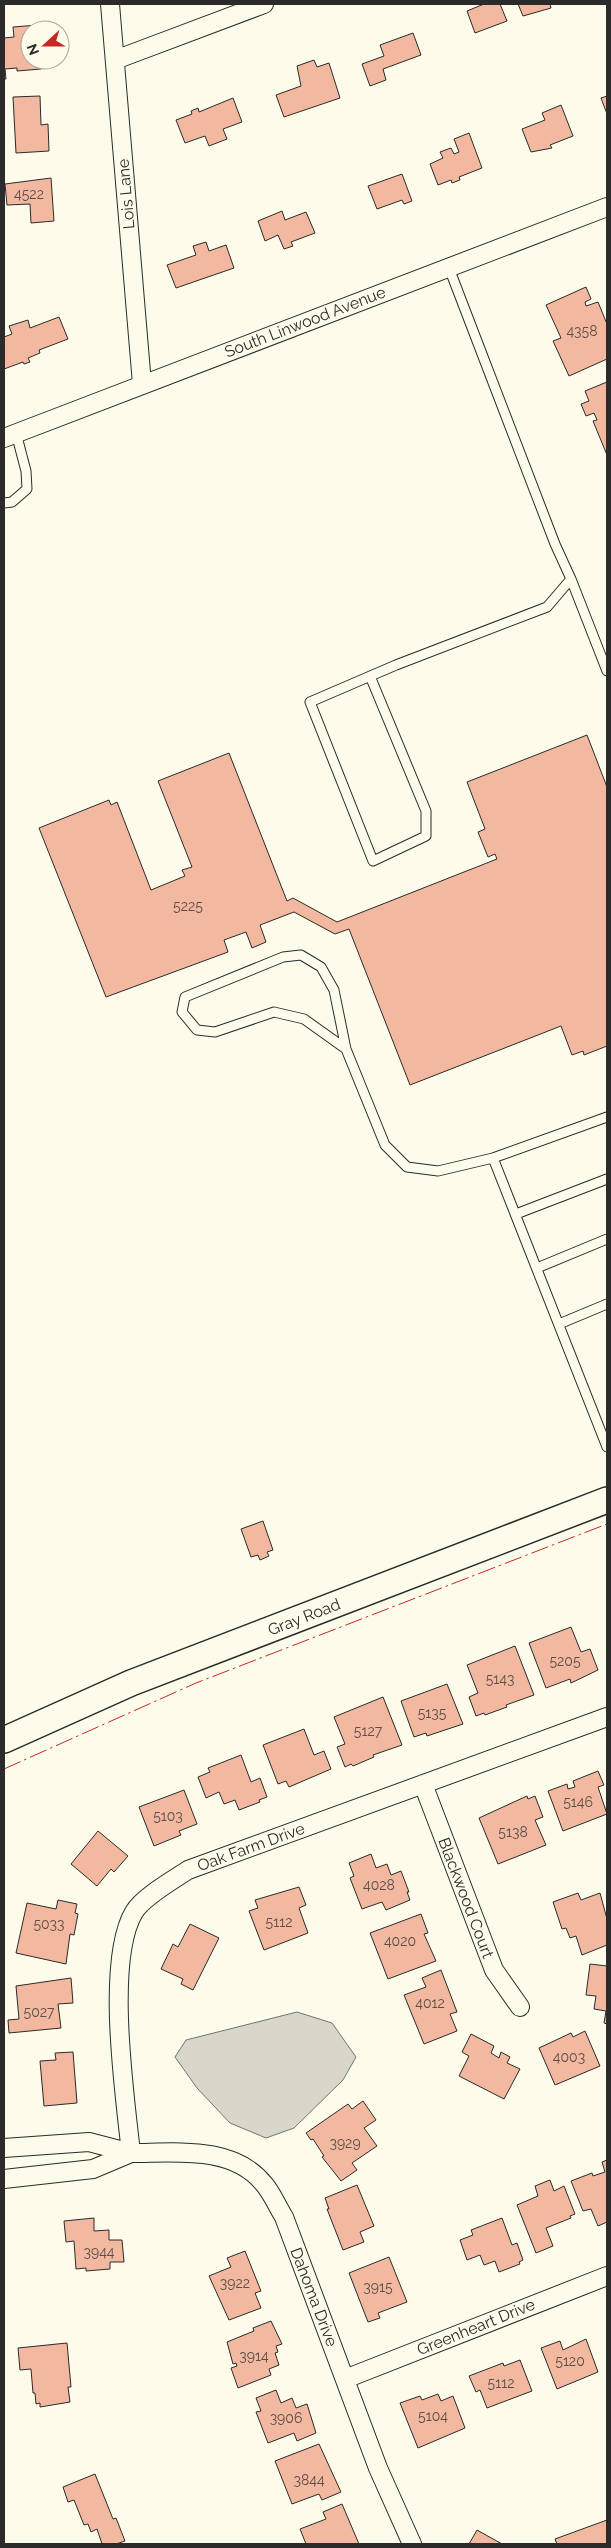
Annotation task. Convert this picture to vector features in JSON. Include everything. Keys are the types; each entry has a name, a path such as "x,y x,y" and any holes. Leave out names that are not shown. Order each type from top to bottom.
{"street":[{"name":"Lois Lane","path":"110,4 142,384"},
{"path":"115,60 264,4"},
{"name":"South Linwood Avenue","path":"10,435 449,268 606,211"},
{"name":"Gray Road","path":"4,1740 131,1683 607,1500"},
{"name":"Oak Farm Drive","path":"131,2153 120,2049 120,1970 125,1936 134,1911 188,1870 607,1717"},
{"name":"Blackwood Court","path":"423,1784 494,1970 520,2007"},
{"name":"Dahoma Drive","path":"4,2148 89,2142 131,2153 201,2153 231,2160 247,2168 264,2184 284,2217 378,2468 412,2544"},
{"name":"Dahoma Drive","path":"4,2179 93,2168 131,2153"},
{"name":"Greenheart Drive","path":"345,2379 607,2276"}],"lane":[{"path":"449,268 555,544 571,579 607,671"},
{"path":"4,503 12,502 27,489 26,471 10,435"},
{"path":"370,676 426,811 426,836 373,860 310,702 370,676 547,607 571,579"},
{"path":"346,1049 304,1019 274,1012 215,1032 197,1030 182,1012 185,996 282,957 301,955 321,966 334,990 346,1049 385,1145 407,1167 438,1171 493,1158 607,1117"},
{"path":"493,1158 607,1447"},
{"path":"516,1214 607,1179"},
{"path":"537,1268 607,1239"},
{"path":"559,1324 607,1304"}],"shaded area":[{"path":"297,2012 332,2023 356,2057 343,2080 294,2128 266,2138 230,2123 197,2088 175,2057 186,2040"}],"building":[{"path":"484,4 500,4 507,21 475,33 467,11"},
{"path":"518,4 550,4 551,8 523,16"},
{"path":"20,26 20,70 29,70 17,71 17,68 5,69 6,79 4,79 4,38 14,37 13,27"},
{"path":"413,33 421,55 383,69 386,80 370,86 362,64 384,56 380,45"},
{"path":"314,60 317,67 329,63 340,98 284,117 276,95 301,86 297,66"},
{"path":"40,96 41,125 48,124 49,151 16,153 13,97"},
{"path":"607,96 607,114 601,98"},
{"path":"233,98 242,122 223,129 227,139 209,146 205,136 185,143 176,120 192,114 191,111 198,108 199,112"},
{"path":"561,105 573,136 550,145 552,148 531,152 522,129 545,120 542,113"},
{"path":"469,133 482,168 459,177 460,180 452,183 451,180 438,185 430,164 443,158 440,152 451,148 454,154 459,152 454,139"},
{"path":"402,174 412,201 404,204 402,200 377,209 368,186"},
{"path":"51,178 54,221 31,223 30,204 7,205 5,184"},
{"path":"282,211 285,220 306,212 315,233 291,242 293,246 284,249 278,235 265,241 258,221"},
{"path":"206,242 209,251 226,245 234,268 176,288 167,265 196,255 193,246"},
{"path":"586,287 591,299 585,302 586,306 598,302 607,324 607,359 569,376 553,341 561,338 546,305"},
{"path":"59,317 68,339 39,350 40,353 28,358 30,362 24,364 23,362 4,369 4,337 12,334 9,326 28,320 30,328"},
{"path":"607,382 607,455 593,421 597,420 594,413 586,416 581,404 589,401 585,391"},
{"path":"587,735 607,787 607,1046 584,1055 583,1051 572,1055 561,1026 410,1085 349,929 335,934 294,912 260,925 266,942 252,948 246,932 224,940 228,952 106,997 39,828 109,800 111,805 117,802 151,890 185,876 182,870 192,867 158,781 229,753 287,901 293,898 337,922 497,859 495,854 488,857 478,832 485,829 467,782"},
{"path":"263,1521 273,1550 267,1552 269,1556 260,1560 258,1555 251,1557 241,1529"},
{"path":"571,1627 581,1652 590,1649 598,1670 571,1683 570,1679 546,1688 529,1643"},
{"path":"515,1646 534,1695 485,1715 484,1713 476,1716 469,1697 478,1693 467,1665"},
{"path":"447,1684 463,1724 427,1736 426,1733 414,1737 401,1701"},
{"path":"383,1697 402,1745 373,1755 374,1757 353,1766 351,1764 345,1767 337,1747 345,1744 334,1717"},
{"path":"304,1729 314,1755 324,1751 331,1769 289,1787 286,1781 278,1784 263,1745"},
{"path":"241,1755 251,1782 260,1778 267,1797 259,1800 260,1802 239,1810 235,1800 224,1804 219,1792 206,1798 198,1777 210,1772 208,1768"},
{"path":"598,1771 604,1785 598,1787 607,1814 563,1831 548,1791 567,1784 568,1789 575,1787 573,1781"},
{"path":"184,1790 197,1824 179,1831 181,1835 154,1846 139,1807"},
{"path":"527,1796 528,1799 535,1796 543,1817 535,1820 546,1845 498,1864 479,1818"},
{"path":"98,1831 128,1856 114,1872 111,1869 97,1886 71,1864"},
{"path":"371,1854 376,1868 387,1864 391,1875 401,1871 410,1900 386,1910 382,1902 362,1909 350,1878 354,1876 349,1863"},
{"path":"299,1887 306,1905 299,1908 308,1933 264,1950 249,1911 258,1908 255,1900"},
{"path":"578,1893 581,1900 600,1893 607,1919 607,1945 582,1955 576,1936 570,1938 566,1928 562,1929 553,1902"},
{"path":"58,1900 77,1904 75,1913 78,1914 74,1935 70,1934 66,1964 16,1953 27,1903 56,1909"},
{"path":"421,1914 428,1933 424,1934 436,1961 388,1979 370,1933"},
{"path":"190,1924 219,1938 193,1990 181,1984 183,1979 161,1969 173,1944 178,1947"},
{"path":"590,1964 607,1966 607,2024 604,2023 606,2011 594,2009 596,1996 586,1995"},
{"path":"441,1970 457,2012 450,2014 457,2031 424,2044 404,1995 426,1987 422,1978"},
{"path":"71,1978 73,2003 58,2004 61,2028 9,2033 8,2020 19,2019 16,1986"},
{"path":"585,2031 600,2066 555,2085 539,2048 571,2033 573,2037"},
{"path":"471,2034 494,2046 491,2053 499,2058 501,2052 510,2057 507,2063 520,2069 504,2099 459,2076 469,2056 462,2052"},
{"path":"73,2052 77,2103 44,2106 40,2061 56,2060 55,2053"},
{"path":"363,2101 376,2120 364,2128 377,2146 352,2163 357,2170 341,2181 322,2157 324,2156 313,2139 311,2140 306,2133 348,2104 352,2109"},
{"path":"607,2160 607,2222 598,2226 591,2209 583,2211 571,2181 592,2173 593,2176 605,2172 602,2162"},
{"path":"550,2180 554,2191 564,2186 575,2214 570,2216 571,2218 546,2228 553,2246 536,2253 517,2205 538,2196 535,2186"},
{"path":"357,2185 374,2226 360,2232 364,2242 343,2250 327,2209 329,2209 325,2198"},
{"path":"94,2218 94,2231 109,2230 109,2240 122,2240 124,2262 110,2262 110,2269 86,2271 86,2268 76,2269 74,2241 66,2242 64,2221"},
{"path":"502,2218 512,2245 517,2243 523,2260 519,2262 520,2264 499,2272 495,2261 484,2265 480,2255 467,2260 460,2240 473,2235 471,2230"},
{"path":"245,2251 261,2291 255,2293 261,2308 229,2320 209,2276 231,2267 227,2258"},
{"path":"389,2257 407,2302 378,2313 380,2318 368,2322 349,2273"},
{"path":"271,2321 282,2344 276,2346 278,2352 275,2353 279,2365 269,2369 271,2375 238,2388 231,2368 237,2366 236,2363 233,2364 227,2342 254,2331 253,2328"},
{"path":"586,2339 598,2372 557,2389 541,2348 560,2341 563,2350"},
{"path":"67,2343 71,2387 68,2387 70,2402 40,2407 40,2403 36,2404 35,2393 33,2393 31,2369 20,2370 18,2348"},
{"path":"520,2360 532,2391 487,2408 480,2390 476,2392 469,2376 503,2363 504,2366"},
{"path":"276,2390 281,2403 292,2398 296,2408 307,2404 316,2433 297,2441 294,2433 268,2443 256,2412 261,2411 256,2398"},
{"path":"438,2394 441,2401 453,2396 465,2428 418,2448 400,2403 420,2396 422,2400"},
{"path":"319,2444 341,2492 322,2500 319,2494 292,2504 275,2461"},
{"path":"95,2474 113,2519 116,2518 125,2541 116,2544 102,2544 97,2529 91,2532 88,2524 84,2525 74,2500 68,2502 63,2487"},
{"path":"342,2504 359,2544 306,2544 300,2529 326,2519 323,2512"},
{"path":"607,2520 607,2544 557,2544 555,2539"},
{"path":"477,2530 502,2544 469,2544"}],"power":[{"path":"4,1769 196,1683 607,1524"}]}
